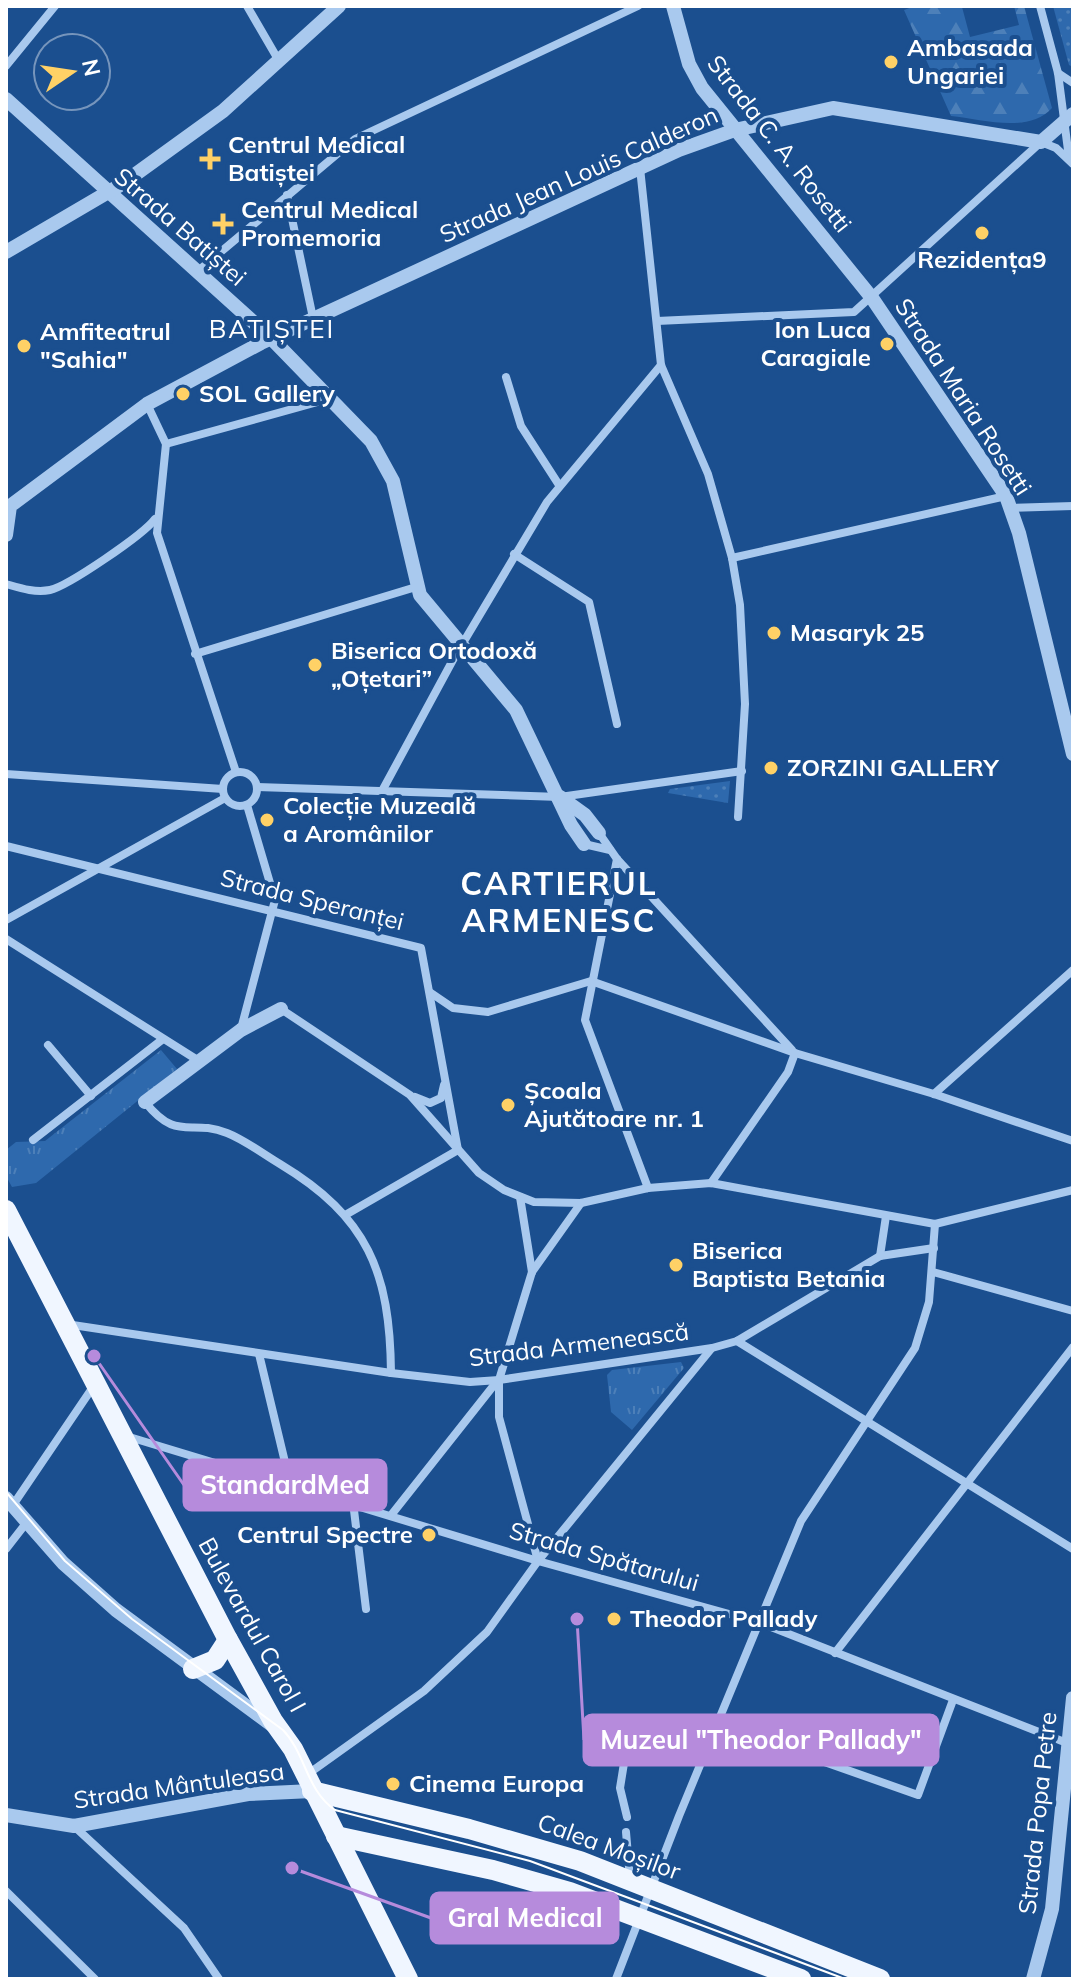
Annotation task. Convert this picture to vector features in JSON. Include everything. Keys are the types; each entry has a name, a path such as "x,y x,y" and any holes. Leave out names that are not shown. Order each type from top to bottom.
{"main road":[{"name":"Bulevardul Carol I","path":"6,1210 228,1640 278,1730 289,1742 404,1978"},
{"path":"193,1669 215,1660 228,1640"},
{"name":"Calea Moșilor","path":"308,1783 549,1851 880,1979"},
{"path":"336,1836 541,1883 801,1979"},
{"path":"359,1881 376,1858 400,1851"}],"street":[{"path":"6,66 55,6"},
{"path":"247,6 280,62"},
{"path":"6,252 107,193 223,111 339,6"},
{"path":"198,271 355,139 638,6"},
{"name":"Strada C. A. Rosetti","path":"673,6 678,33 695,77 872,298"},
{"path":"1040,6 1069,117 1071,161"},
{"path":"1058,73 1073,83"},
{"name":"Strada Batiștei","path":"6,99 271,338 371,441 387,468 416,587 425,603 516,710 571,825 584,844"},
{"name":"Strada Jean Louis Calderon","path":"8,506 147,404 271,338 640,168 735,130 819,110 851,108 1041,142"},
{"path":"657,321 848,313 872,298 1069,117"},
{"path":"1041,142 1071,161"},
{"path":"640,168 661,365 708,474 732,558 745,656 738,817"},
{"path":"287,195 313,318"},
{"name":"Strada Maria Rosetti","path":"872,298 1009,502 1073,754"},
{"path":"382,791 514,554 559,485 661,365"},
{"path":"506,377 521,426 559,485"},
{"path":"166,444 332,398"},
{"path":"147,404 166,444 156,519 160,548 236,772"},
{"path":"732,558 1009,502 1073,506"},
{"path":"6,535 8,506"},
{"path":"6,584 34,591 60,586 143,532 156,519"},
{"path":"514,554 589,602 617,724"},
{"path":"195,654 416,587"},
{"path":"257,787 560,797 742,771"},
{"path":"6,774 224,794 234,806 247,805 255,799 257,787 252,777 236,772"},
{"path":"6,920 224,794 227,778 236,772"},
{"name":"Strada Batiștei","path":"560,797 585,815 599,833"},
{"path":"241,1030 274,910 272,883 247,805"},
{"path":"599,833 617,859 795,1053"},
{"path":"584,844 610,851"},
{"name":"Strada Speranței","path":"6,846 421,948 458,1150"},
{"path":"617,859 585,1010 587,1029 648,1188"},
{"path":"6,939 199,1061"},
{"path":"934,1094 1073,970"},
{"path":"431,993 453,1008 488,1012 591,981 795,1053 934,1094 1073,1141"},
{"path":"391,1373 389,1326 380,1281 362,1238 347,1214 312,1182 229,1133 175,1127 157,1117 145,1102 241,1030 281,1009 410,1095 430,1103 441,1098 445,1079"},
{"path":"33,1140 163,1039"},
{"path":"48,1045 91,1096"},
{"path":"711,1183 788,1072 795,1053"},
{"path":"410,1095 479,1173 520,1197 549,1205 581,1203 648,1188 711,1183 935,1224 1073,1190"},
{"path":"347,1214 458,1150"},
{"path":"520,1197 532,1272"},
{"path":"538,1561 499,1417 499,1380 532,1272 581,1203"},
{"path":"880,1256 886,1216"},
{"path":"620,1978 638,1918 801,1521 915,1348 929,1302 935,1224"},
{"name":"Strada Armenească","path":"64,1324 391,1373 470,1382 499,1380 712,1348 737,1341 880,1256 934,1248"},
{"path":"933,1272 1073,1311"},
{"path":"737,1341 1073,1549"},
{"path":"835,1653 1073,1347"},
{"path":"308,1783 322,1767 424,1691 487,1632 538,1561 712,1348"},
{"path":"259,1354 290,1483"},
{"path":"392,1514 499,1380"},
{"path":"95,1384 10,1502 63,1563 95,1591 193,1669 278,1730"},
{"name":"Strada Spătarului","path":"122,1435 353,1502 538,1561 758,1622 1067,1743"},
{"path":"353,1502 366,1609"},
{"path":"6,1549 27,1522"},
{"name":"Strada Popa Petre","path":"1033,1979 1055,1889 1073,1698"},
{"path":"717,1724 918,1795 953,1700"},
{"path":"625,1757 620,1788 627,1817"},
{"name":"Strada Mântuleasa","path":"6,1815 74,1826 308,1783"},
{"path":"74,1826 184,1928 219,1979"},
{"path":"626,1832 630,1880"},
{"path":"6,1891 95,1979"}],"green space":[{"path":"915,6 962,7 970,37 1019,25 1014,6 1024,6 1052,108 1031,121 1018,123 951,116 904,10"},
{"path":"1053,6 1073,6 1073,67 1069,65"},
{"path":"730,781 728,803 668,793 670,789"},
{"path":"161,1050 177,1069 36,1183 12,1187 6,1176 6,1150 16,1142 45,1141"},
{"path":"681,1362 684,1368 632,1430 611,1412 607,1375 612,1370"}],"tram line":[{"path":"6,1492 65,1561 132,1619 283,1730 318,1792 335,1810 530,1861 845,1979"}],"place":[{"name":"Ambasada Ungariei","path":"891,62"},
{"name":"Centrul Medical Batiștei","path":"210,159"},
{"name":"Centrul Medical Promemoria","path":"223,224"},
{"name":"Rezidența9","path":"982,233"},
{"name":"Ion Luca Caragiale","path":"887,344"},
{"name":"Amfiteatrul \"Sahia\"","path":"24,346"},
{"name":"SOL Gallery","path":"183,394"},
{"name":"Masaryk 25","path":"774,633"},
{"name":"Biserica Ortodoxă „Oțetari”","path":"315,665"},
{"name":"ZORZINI GALLERY","path":"771,768"},
{"name":"Colecție Muzeală a Aromânilor","path":"267,820"},
{"name":"Școala Ajutătoare nr. 1","path":"508,1105"},
{"name":"Biserica Baptista Betania","path":"676,1265"},
{"name":"StandardMed","path":"94,1356"},
{"name":"Centrul Spectre","path":"429,1535"},
{"name":"Muzeul \"Theodor Pallady\"","path":"577,1619"},
{"name":"Theodor Pallady","path":"614,1619"},
{"name":"Cinema Europa","path":"393,1784"},
{"name":"Gral Medical","path":"292,1868"}],"district":[{"name":"BATIȘTEI","path":"272,329"},
{"name":"CARTIERUL ARMENESC","path":"559,902"}]}
